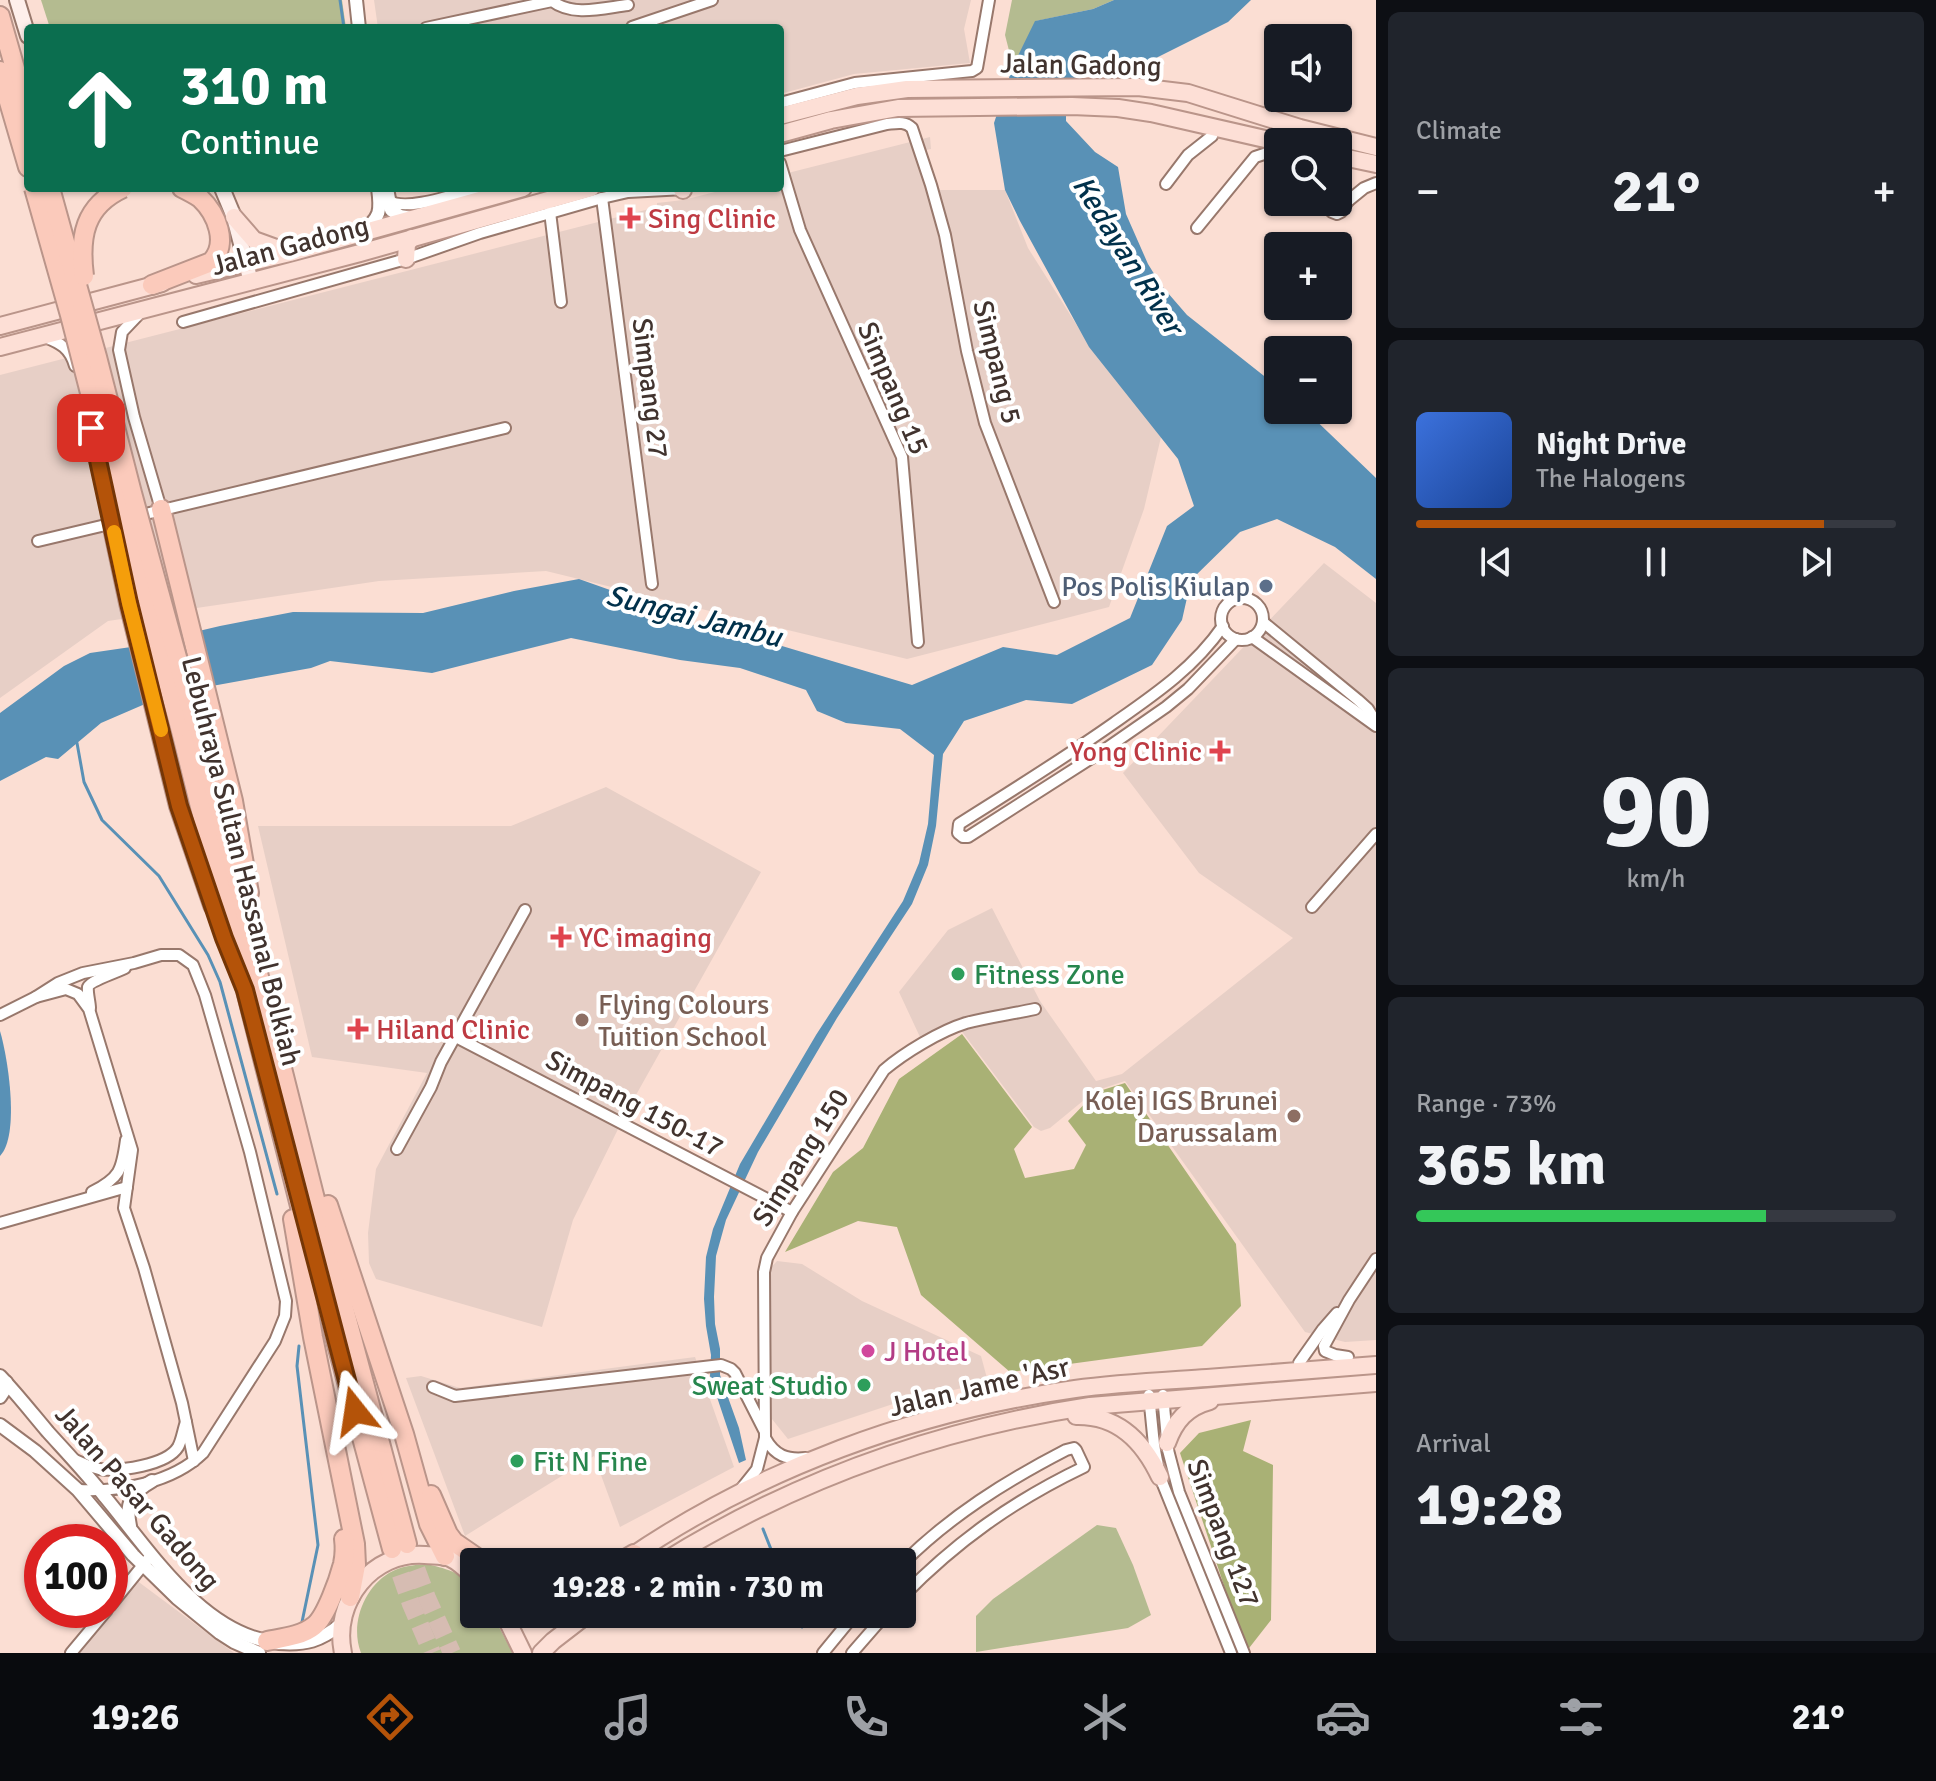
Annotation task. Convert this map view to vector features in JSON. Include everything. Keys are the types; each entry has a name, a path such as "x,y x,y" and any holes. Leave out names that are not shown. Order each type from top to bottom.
{"highway":[{"path":"0,16 6,82 24,152"},
{"path":"6,82 24,108"},
{"name":"Lebuhraya Sultan Hassanal Bolkiah","path":"35,192 117,498 187,725 265,1002 399,1546 272,1096 245,990 187,725 91,336 51,192"},
{"path":"91,336 82,238 94,212 117,192"},
{"path":"152,285 211,262 220,249 218,227 208,208 189,192"},
{"path":"161,509 181,590 187,725"},
{"path":"112,523 129,603 187,725"},
{"path":"272,1096 313,1337 355,1544 356,1565 350,1597"},
{"path":"296,1124 348,1263 404,1434 429,1524 448,1558"},
{"path":"404,1434 448,1534 463,1548"},
{"path":"263,1647 309,1630 322,1617 345,1553 342,1476"}],"main road":[{"path":"17,0 24,24"},
{"name":"Jalan Gadong","path":"784,115 857,96 907,89 1138,87 1188,93 1297,128"},
{"name":"Jalan Gadong","path":"784,133 831,120 898,108 1072,106 1151,113 1264,139"},
{"name":"Jalan Gadong","path":"1352,143 1376,147"},
{"path":"1352,159 1376,164"},
{"path":"224,192 251,282"},
{"name":"Jalan Gadong","path":"0,326 152,285 290,253 509,192"},
{"name":"Jalan Gadong","path":"0,347 412,238 597,193"},
{"path":"234,217 254,240 290,253"},
{"path":"406,259 407,244 412,238"},
{"path":"374,249 384,266"},
{"path":"1327,1387 1298,1382 1257,1384 1244,1380 1240,1375 1259,1366 1376,1355"},
{"name":"Jalan Jame 'Asr","path":"644,1548 734,1496 822,1456 898,1429 1002,1402 1074,1389 1376,1365"},
{"name":"Jalan Jame 'Asr","path":"687,1548 727,1524 828,1477 902,1450 1057,1411 1376,1383"},
{"path":"1167,1443 1187,1411 1235,1394"},
{"path":"1003,1424 1073,1416 1099,1418 1134,1437 1151,1457 1160,1477"},
{"path":"343,1653 340,1637 344,1610 366,1576 403,1555 460,1560"},
{"path":"448,1558 460,1567"},
{"path":"511,1628 523,1653"},
{"path":"541,1653 570,1628"}],"street":[{"path":"356,0 359,24"},
{"path":"641,24 712,0"},
{"path":"784,102 855,83 972,71 977,68 989,0"},
{"path":"445,24 552,1 566,9 586,10 628,3 632,24"},
{"name":"Simpang 5","path":"784,150 887,124 902,123 912,128 945,235 967,351 985,423 1054,602"},
{"path":"1166,184 1188,155 1212,136 1215,128"},
{"path":"1197,228 1255,157 1264,154"},
{"name":"Simpang 15","path":"784,176 800,230 902,457 918,642"},
{"path":"1352,194 1376,183"},
{"path":"360,234 371,225 380,210 378,192"},
{"path":"388,194 393,204 403,206 464,192"},
{"path":"183,322 384,266 550,212 597,193 628,192"},
{"name":"Simpang 27","path":"597,193 652,584"},
{"path":"388,194 394,213 413,219"},
{"path":"550,212 561,302"},
{"path":"143,311 122,332 119,350 134,417 161,509"},
{"path":"42,336 64,346 73,359 112,523"},
{"path":"38,541 505,428"},
{"path":"1237,599 1250,600 1263,615 1257,633 1247,639 1236,639 1223,626 1222,612 1237,599"},
{"path":"1263,622 1368,709 1376,724"},
{"path":"1223,626 1196,660 1165,687 1095,737 959,824 958,833 968,837 1104,750 1188,689 1236,639"},
{"path":"1252,637 1376,724"},
{"path":"1312,907 1376,834"},
{"path":"397,1149 525,910"},
{"path":"0,1015 58,983 94,970 161,955 179,955 193,965 250,1152 286,1301 285,1316 275,1341 203,1453 178,1472 152,1481 100,1491 78,1490"},
{"path":"134,963 91,983 88,987 89,1009 132,1150 124,1208 144,1268 186,1420 194,1461"},
{"path":"36,997 66,989 78,994 89,1009"},
{"name":"Simpang 150","path":"734,1496 757,1469 765,1435 764,1272 767,1258 792,1212 884,1070 899,1057 965,1024 1035,1009"},
{"name":"Simpang 150-17","path":"456,1037 792,1212"},
{"path":"69,1204 116,1178 123,1164 127,1136"},
{"path":"0,1223 127,1187"},
{"path":"1348,1357 1330,1354 1324,1346 1376,1259"},
{"path":"1299,1363 1349,1300"},
{"path":"433,1387 455,1396 721,1365 735,1373 774,1452 797,1459 822,1456"},
{"path":"0,1397 4,1391 3,1379"},
{"name":"Jalan Pasar Gadong","path":"3,1379 190,1596 226,1626 263,1647"},
{"name":"Simpang 127","path":"1155,1381 1154,1445 1160,1477 1227,1639 1229,1653"},
{"path":"744,1390 756,1396 765,1396"},
{"name":"Simpang 127","path":"1156,1400 1179,1492 1244,1653"},
{"path":"72,1459 102,1469 121,1469 156,1461 178,1447 186,1420"},
{"name":"Jalan Pasar Gadong","path":"0,1425 78,1490 143,1565 177,1598 234,1642 263,1647 312,1641 329,1634 341,1624"},
{"path":"0,1436 18,1437"},
{"path":"916,1551 980,1500 1058,1454 1070,1448 1076,1450 1084,1467 1046,1485 1002,1512 975,1531 916,1583"},
{"path":"130,1526 128,1506 140,1488 152,1481"},
{"path":"128,1583 152,1555"},
{"path":"71,1653 92,1628"},
{"path":"823,1653 844,1628"},
{"path":"856,1650 874,1628"}],"shaded area":[{"path":"374,0 971,0 964,29 970,63 854,74 784,93 784,24 377,24"},
{"path":"930,137 931,149 926,150 939,190 1005,190 1028,248 1083,335 1161,437 1144,509 1109,607 907,659 546,571 379,581 108,621 0,698 0,375 657,207 657,203 715,192 784,192 784,174"},
{"path":"1324,563 1376,603 1376,1340 1345,1342 1305,1332 1125,1081 1095,1091 1050,1128 1041,1131 1034,1127 954,1021 920,1037 899,992 948,930 992,908 1040,1001 1096,1081 1122,1074 1293,938 1199,873 1123,773"},
{"path":"606,787 761,872 627,1111 573,1220 542,1327 376,1279 369,1263 368,1233 376,1169 427,1073 312,1057 258,826 511,826"},
{"path":"777,1261 802,1264 862,1301 981,1356 988,1382 893,1404 788,1439 772,1419 769,1270"},
{"path":"695,1357 734,1467 620,1527 594,1456 465,1536 406,1378 421,1376 460,1388"},
{"path":"136,1580 234,1653 77,1653 97,1628 128,1628 128,1590"}],"green space":[{"path":"41,0 342,0 345,24 49,24"},
{"path":"1012,0 1114,0 1093,9 1036,21 1013,66 1005,35"},
{"path":"962,1034 1032,1127 1014,1149 1025,1178 1074,1169 1086,1145 1068,1121 1096,1092 1125,1083 1236,1244 1241,1306 1202,1346 1010,1372 921,1295 897,1227 858,1221 785,1252 833,1172 863,1148 899,1079"},
{"path":"1251,1420 1243,1451 1273,1465 1271,1620 1246,1652 1180,1453 1199,1433"},
{"path":"1097,1525 1116,1528 1151,1615 1128,1628 976,1652 976,1616 993,1599"},
{"path":"427,1564 460,1576 460,1628 500,1628 513,1653 361,1653 358,1620 366,1598 380,1580 408,1566"}],"water":[{"name":"Kedayan River","path":"1114,0 1251,0 1228,22 1156,58 1066,80 1066,121 1095,152 1118,167 1126,214 1161,285 1187,315 1264,376 1264,424 1320,424 1376,478 1376,579 1335,547 1277,519 1240,532 1191,580 1182,620 1152,665 1072,704 1026,700 964,721 943,754 936,826 928,865 912,904 837,1018 758,1152 726,1220 716,1256 715,1324 720,1349 720,1375 739,1428 746,1460 739,1463 710,1376 711,1355 704,1299 706,1257 713,1229 740,1164 816,1035 903,901 919,863 928,824 934,755 900,729 846,723 817,711 806,690 740,668 680,660 571,638 432,673 330,661 311,668 212,686 145,704 101,723 58,759 46,757 0,781 0,713 64,666 90,653 293,612 423,613 579,579 641,601 647,614 772,643 912,685 1003,647 1057,655 1130,618 1167,526 1194,506 1178,459 1089,347 1020,221 1005,190 994,123 1013,66 1035,21 1093,9"},
{"path":"0,1031 9,1077 11,1114 10,1131 0,1156"}],"waterway":[{"path":"340,0 343,24"},
{"path":"77,743 84,782 102,820 159,876 208,955 220,982 277,1194"},
{"path":"299,1346 297,1366 318,1545 302,1622"},
{"path":"763,1529 770,1548"}],"tunnel":[{"path":"407,1544 452,1653"},
{"path":"392,1549 432,1653"}],"slow traffic":[{"path":"114,532 161,730"}],"place":[{"name":"Sing Clinic","path":"630,218"},
{"name":"Pos Polis Kiulap","path":"1266,586"},
{"name":"Yong Clinic","path":"1220,751"},
{"name":"YC imaging","path":"561,937"},
{"name":"Fitness Zone","path":"958,974"},
{"name":"Flying Colours Tuition School","path":"582,1020"},
{"name":"Hiland Clinic","path":"358,1029"},
{"name":"Kolej IGS Brunei Darussalam","path":"1294,1116"},
{"name":"J Hotel","path":"868,1351"},
{"name":"Sweat Studio","path":"864,1385"},
{"name":"Fit N Fine","path":"517,1461"}],"route":[{"path":"91,428 129,603 179,806 245,990 355,1411"}],"water label":[{"name":"Sungai Jambu","path":"694,616"}]}
